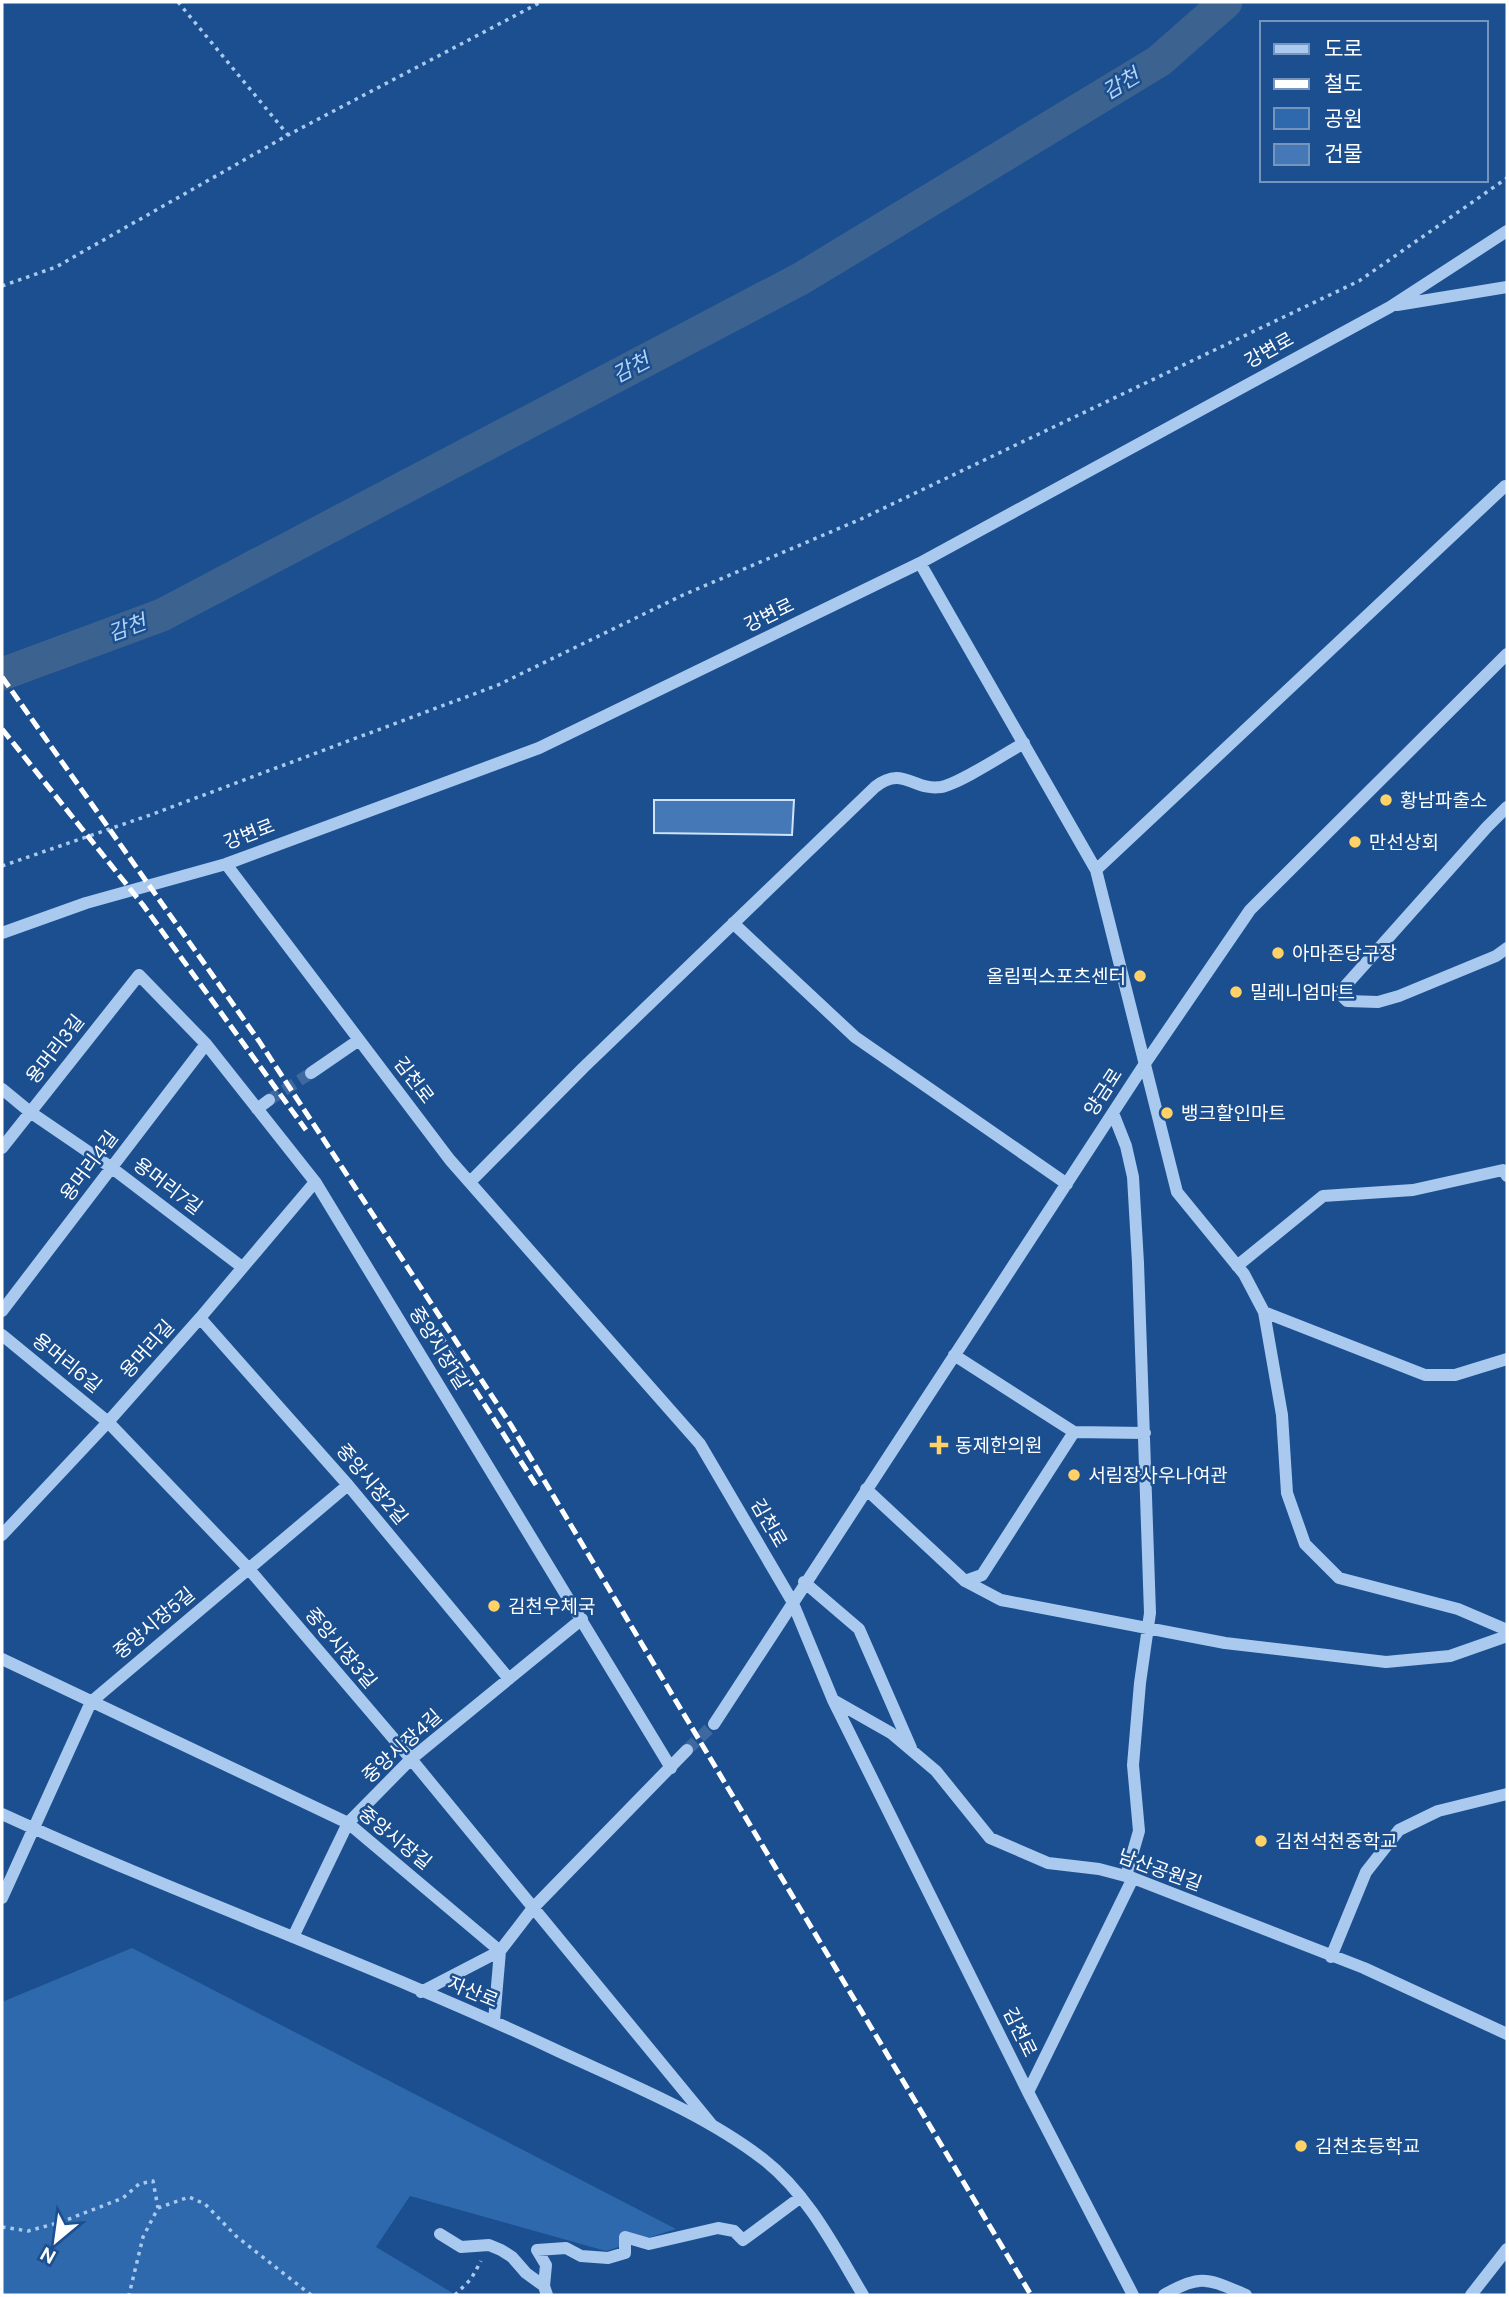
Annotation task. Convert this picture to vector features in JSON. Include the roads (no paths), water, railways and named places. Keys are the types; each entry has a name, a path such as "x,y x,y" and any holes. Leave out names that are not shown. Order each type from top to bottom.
{"street":[{"name":"강변로","path":"2,933 86,903 226,864 539,748 920,563 1390,307 1507,231"},
{"path":"1390,307 1507,287"},
{"path":"1096,870 1505,486 1507,488"},
{"path":"920,563 1096,870 1177,1192 1237,1266 1264,1312 1282,1415 1287,1493 1305,1544 1339,1578 1458,1609 1507,1630"},
{"name":"양금로","path":"792,1601 1144,1065 1251,910 1507,654"},
{"path":"470,1182 583,1068 886,778 900,777 926,786 941,787 1024,743"},
{"path":"1507,807 1339,993 1347,1001 1378,1002 1496,956 1507,948"},
{"name":"김천로","path":"226,864 450,1160 700,1444 792,1601 833,1700 1028,2092 1133,2295"},
{"path":"733,923 855,1037 1067,1184"},
{"name":"중앙시장1길","path":"139,975 206,1044 315,1182 671,1768"},
{"name":"용머리3길","path":"2,1148 139,975"},
{"path":"311,1073 359,1040"},
{"name":"용머리4길","path":"2,1311 206,1044"},
{"name":"용머리7길","path":"2,1088 30,1112 112,1168 242,1267"},
{"path":"257,1109 269,1100"},
{"path":"1028,2092 1129,1877 1139,1830 1133,1765 1150,1612 1144,1433 1133,1178 1126,1146 1113,1113"},
{"path":"1237,1266 1323,1196 1413,1190 1503,1170 1507,1176"},
{"name":"용머리길","path":"2,1535 108,1422 315,1182"},
{"path":"1264,1312 1425,1375 1455,1375 1507,1359"},
{"name":"중앙시장2길","path":"200,1318 348,1485 509,1679"},
{"name":"용머리6길","path":"2,1335 108,1422"},
{"path":"954,1355 1074,1432 1144,1433"},
{"name":"중앙시장3길","path":"108,1422 248,1568 411,1759 712,2125"},
{"path":"965,1581 982,1575 1074,1432"},
{"name":"중앙시장5길","path":"2,1898 91,1702 348,1485"},
{"path":"866,1489 965,1581 1002,1600 1225,1643 1386,1662 1450,1656 1507,1636"},
{"path":"804,1583 859,1629 913,1751"},
{"path":"714,1724 792,1601"},
{"name":"중앙시장4길","path":"293,1937 348,1823 411,1759 582,1619"},
{"name":"중앙시장길","path":"2,1660 348,1823 500,1951"},
{"name":"남산공원길","path":"833,1700 891,1733 913,1751 936,1772 990,1838 1048,1863 1099,1869 1129,1877 1364,1968 1507,2034"},
{"path":"421,1992 500,1951 533,1908 687,1750"},
{"path":"1331,1957 1366,1872 1399,1830 1438,1811 1507,1794"},
{"name":"자산로","path":"2,1814 494,2021 712,2125 765,2161 801,2197 863,2295"},
{"path":"494,2021 500,1951"},
{"path":"545,2290 546,2265 537,2249 566,2248 581,2256 608,2258 625,2253 625,2237 649,2244 718,2228 734,2231 743,2240 801,2197"},
{"path":"440,2234 461,2247 489,2245 512,2257 545,2290"},
{"path":"1472,2295 1507,2249"},
{"path":"1164,2295 1183,2284 1197,2280 1210,2281 1246,2295"}],"waterway":[{"name":"감천","path":"2,674 162,615 802,278 1159,61 1226,2"}],"tunnel":[{"path":"269,1100 311,1073"},
{"path":"687,1750 714,1724"}],"railway":[{"path":"2,677 259,1041 511,1425 1031,2295"},
{"path":"2,729 143,905 306,1130"},
{"path":"438,1332 536,1485"}],"place":[{"name":"황남파출소","path":"1386,800"},
{"name":"만선상회","path":"1355,842"},
{"name":"아마존당구장","path":"1278,953"},
{"name":"올림픽스포츠센터","path":"1140,976"},
{"name":"밀레니엄마트","path":"1236,992"},
{"name":"뱅크할인마트","path":"1167,1113"},
{"name":"동제한의원","path":"939,1445"},
{"name":"서림장사우나여관","path":"1074,1475"},
{"name":"김천우체국","path":"494,1606"},
{"name":"김천석천중학교","path":"1261,1841"},
{"name":"김천초등학교","path":"1301,2146"}]}
